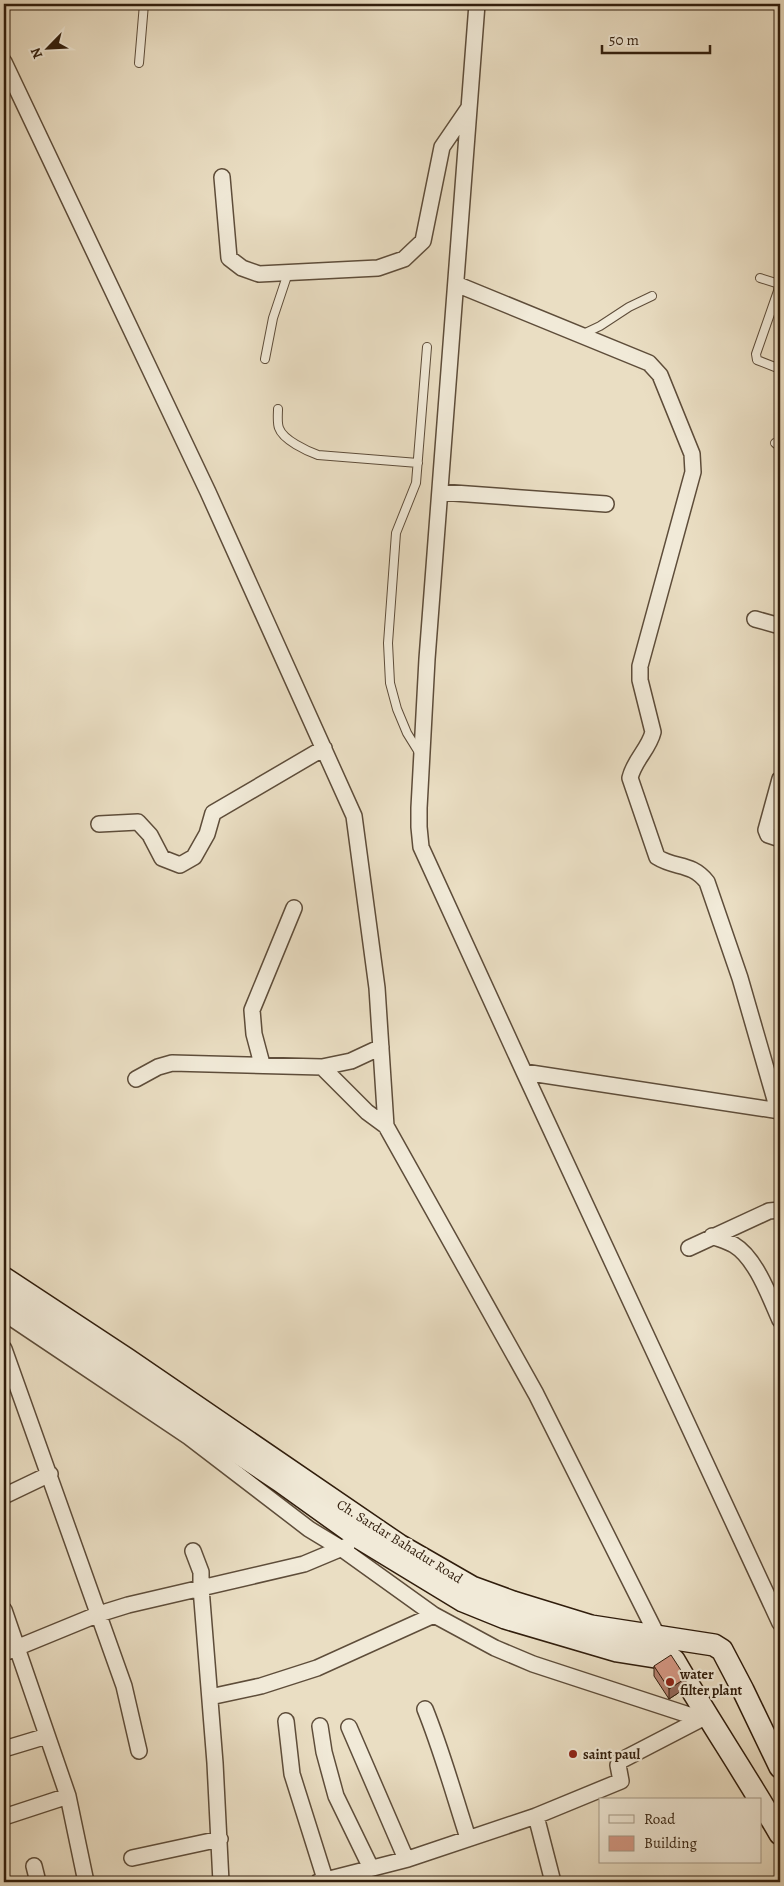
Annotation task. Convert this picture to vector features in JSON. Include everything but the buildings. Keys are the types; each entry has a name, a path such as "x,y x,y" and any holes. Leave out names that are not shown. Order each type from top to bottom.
{"main road":[{"name":"Ch. Sardar Bahadur Road","path":"4,1278 399,1545 472,1587 528,1607 591,1626 707,1643 722,1650 780,1767"},
{"name":"Ch. Sardar Bahadur Road","path":"4,1297 280,1481 361,1539 463,1602 505,1618 616,1650 674,1660"},
{"path":"658,1637 674,1660 704,1718 743,1770 759,1798"},
{"path":"762,1803 780,1834"}],"street":[{"path":"477,4 427,659 419,818 421,847 780,1623"},
{"path":"4,62 208,492 354,816 377,988 386,1126"},
{"path":"222,178 229,258 242,268 259,274 378,268 404,259 423,241 442,147 469,108"},
{"path":"456,284 649,363 660,375 692,454 693,472 640,666 640,680 654,732 652,740 632,769 630,778 657,857 665,862 688,867 699,873 707,882 740,978 779,1110 524,1072"},
{"path":"440,492 606,504"},
{"path":"755,619 780,626"},
{"path":"99,824 138,822 150,835 162,858 180,865 194,857 207,834 213,813 324,748"},
{"path":"780,779 766,830 768,836 780,840"},
{"path":"262,1064 254,1034 252,1010 294,908"},
{"path":"136,1079 158,1067 172,1063 322,1067 351,1060 381,1047"},
{"path":"322,1067 367,1112 386,1126 536,1394 658,1637"},
{"path":"688,1248 769,1211 780,1210"},
{"path":"712,1236 734,1245 743,1252 761,1278 780,1318"},
{"path":"4,1313 189,1437 309,1529 342,1549 434,1615 495,1648 533,1664 704,1718"},
{"path":"4,1350 50,1474 124,1686 139,1751"},
{"path":"4,1496 50,1474"},
{"path":"10,1650 98,1614 128,1604 304,1564 342,1549 361,1539"},
{"path":"193,1551 201,1572 200,1588 210,1698 220,1839 221,1882"},
{"path":"4,1610 10,1650 47,1736 68,1796 86,1882"},
{"path":"210,1698 261,1686 317,1668 434,1615"},
{"path":"425,1709 442,1751 450,1784 468,1838"},
{"path":"286,1721 292,1774 324,1882 406,1859 536,1816 621,1781 618,1766 620,1762 704,1718"},
{"path":"320,1726 324,1752 336,1796 371,1868"},
{"path":"349,1727 406,1859"},
{"path":"4,1749 47,1736"},
{"path":"4,1817 68,1796"},
{"path":"536,1816 553,1882"},
{"path":"132,1858 220,1839"},
{"path":"34,1866 38,1882"}],"lane":[{"path":"139,63 144,4"},
{"path":"265,359 273,318 288,272"},
{"path":"760,278 779,284 756,354 757,360 780,369"},
{"path":"580,336 600,326 629,307 652,296"},
{"path":"422,757 407,733 390,683 388,644 396,533 416,483 427,347"},
{"path":"278,408 279,429 284,436 304,449 318,454 418,463"}],"place":[{"name":"water filter plant","path":"670,1682"},
{"name":"saint paul","path":"573,1754"}]}
